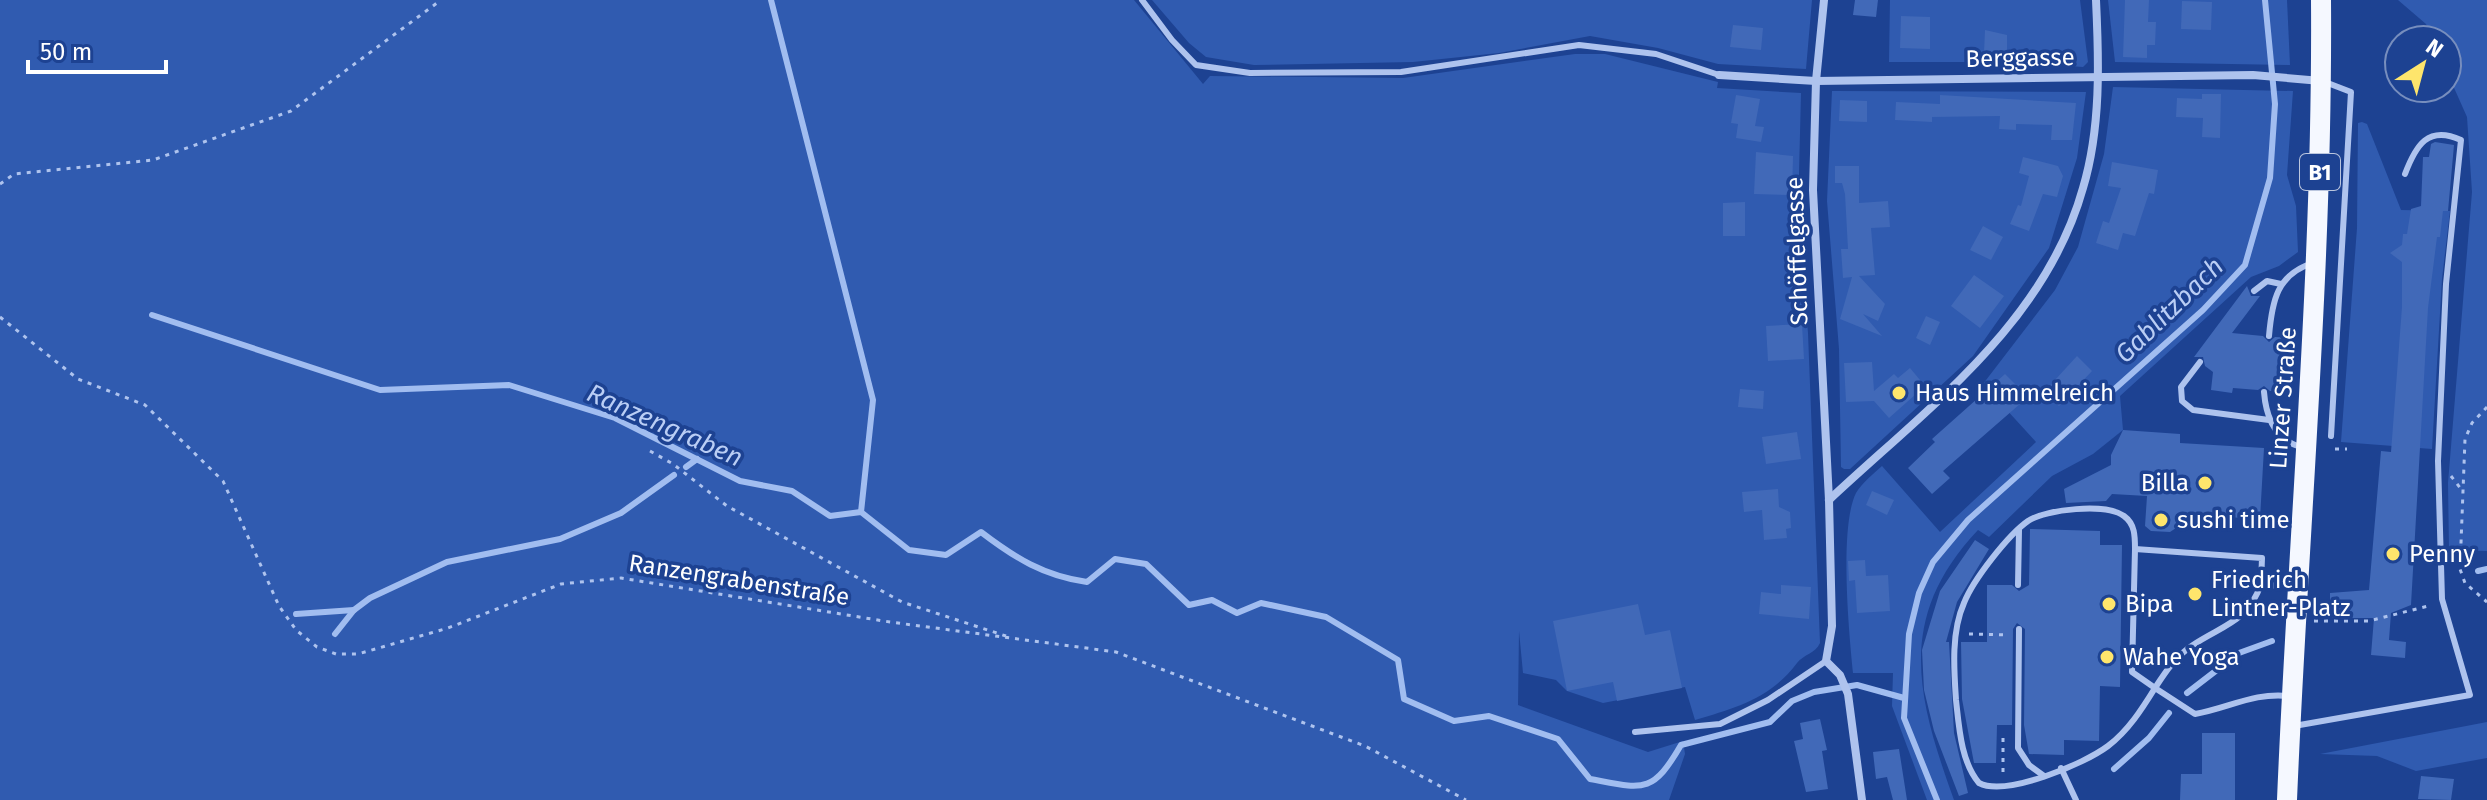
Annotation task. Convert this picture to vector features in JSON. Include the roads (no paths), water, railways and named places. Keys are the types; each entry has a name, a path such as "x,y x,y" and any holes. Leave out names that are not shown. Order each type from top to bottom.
{"main road":[{"name":"Linzer Straße","path":"2287,800 2317,262 2321,0"}],"street":[{"name":"Schöffelgasse","path":"1824,0 1816,81 1813,190 1829,500 1832,626 1826,661"},
{"path":"1829,500 1958,382 2020,313 2060,250 2084,187 2099,77 2096,0"},
{"name":"Berggasse","path":"1719,75 1816,81 2253,75 2321,81"},
{"path":"1826,661 1843,681 1848,694 1862,800"}],"lane":[{"path":"1142,0 1172,40 1196,65 1250,73 1401,72 1579,45 1656,54 1719,75"},
{"path":"2321,81 2351,92 2331,436"},
{"path":"2290,727 2470,695 2442,599 2441,392 2446,284 2461,140 2445,133 2431,135 2411,157 2405,174"},
{"path":"2269,336 2271,310 2281,284 2289,275 2317,262"},
{"path":"2254,291 2267,281 2281,284"},
{"path":"2200,362 2181,387 2182,401 2193,410 2269,420"},
{"path":"2264,392 2269,420 2280,437 2307,448"},
{"path":"2135,549 2262,558 2261,584 2254,606 2191,646 2171,664 2155,688 2128,727 2107,747 2044,776 2003,787 1979,783 1965,753 1955,689 1957,634 1965,600 2019,530 2032,519 2056,511 2112,511 2132,524 2135,549 2132,672 2155,688 2195,714 2221,710 2252,696 2291,696"},
{"path":"2018,585 2019,530"},
{"path":"2261,584 2278,586 2297,578"},
{"path":"2018,632 2018,748 2029,765 2044,776"},
{"path":"1635,732 1720,724 1768,700 1826,661"},
{"path":"2061,768 2076,800"}],"waterway":[{"path":"771,0 873,400 861,512"},
{"name":"Gablitzbach","path":"1937,800 1904,718 1909,634 1919,593 1933,562 1968,520 2203,310 2245,265 2270,178 2275,104 2265,0"},
{"name":"Ranzengraben","path":"152,315 380,390 509,385 615,418 740,481 792,491 830,516 861,512 909,550 946,555 981,532 1031,564 1071,579 1087,582 1115,559 1146,564 1189,605 1212,600 1237,613 1261,603 1326,617 1398,660 1404,699 1454,721 1489,716 1558,739 1590,779 1622,785 1644,784 1662,773 1681,745 1770,722 1792,701 1814,692 1857,685 1904,698"},
{"path":"686,467 697,459"},
{"path":"335,634 354,610 370,598 447,562 560,539 621,513 674,475"},
{"path":"2478,571 2487,569"},
{"path":"296,614 354,610"},
{"path":"2187,693 2239,653 2272,641"},
{"path":"2114,769 2149,738 2169,713"}],"place":[{"name":"Haus Himmelreich","path":"1899,393"},
{"name":"Billa","path":"2205,483"},
{"name":"sushi time","path":"2161,520"},
{"name":"Penny","path":"2393,554"},
{"name":"Friedrich Lintner-Platz","path":"2195,594"},
{"name":"Bipa","path":"2109,604"},
{"name":"Wahe Yoga","path":"2107,657"}]}
